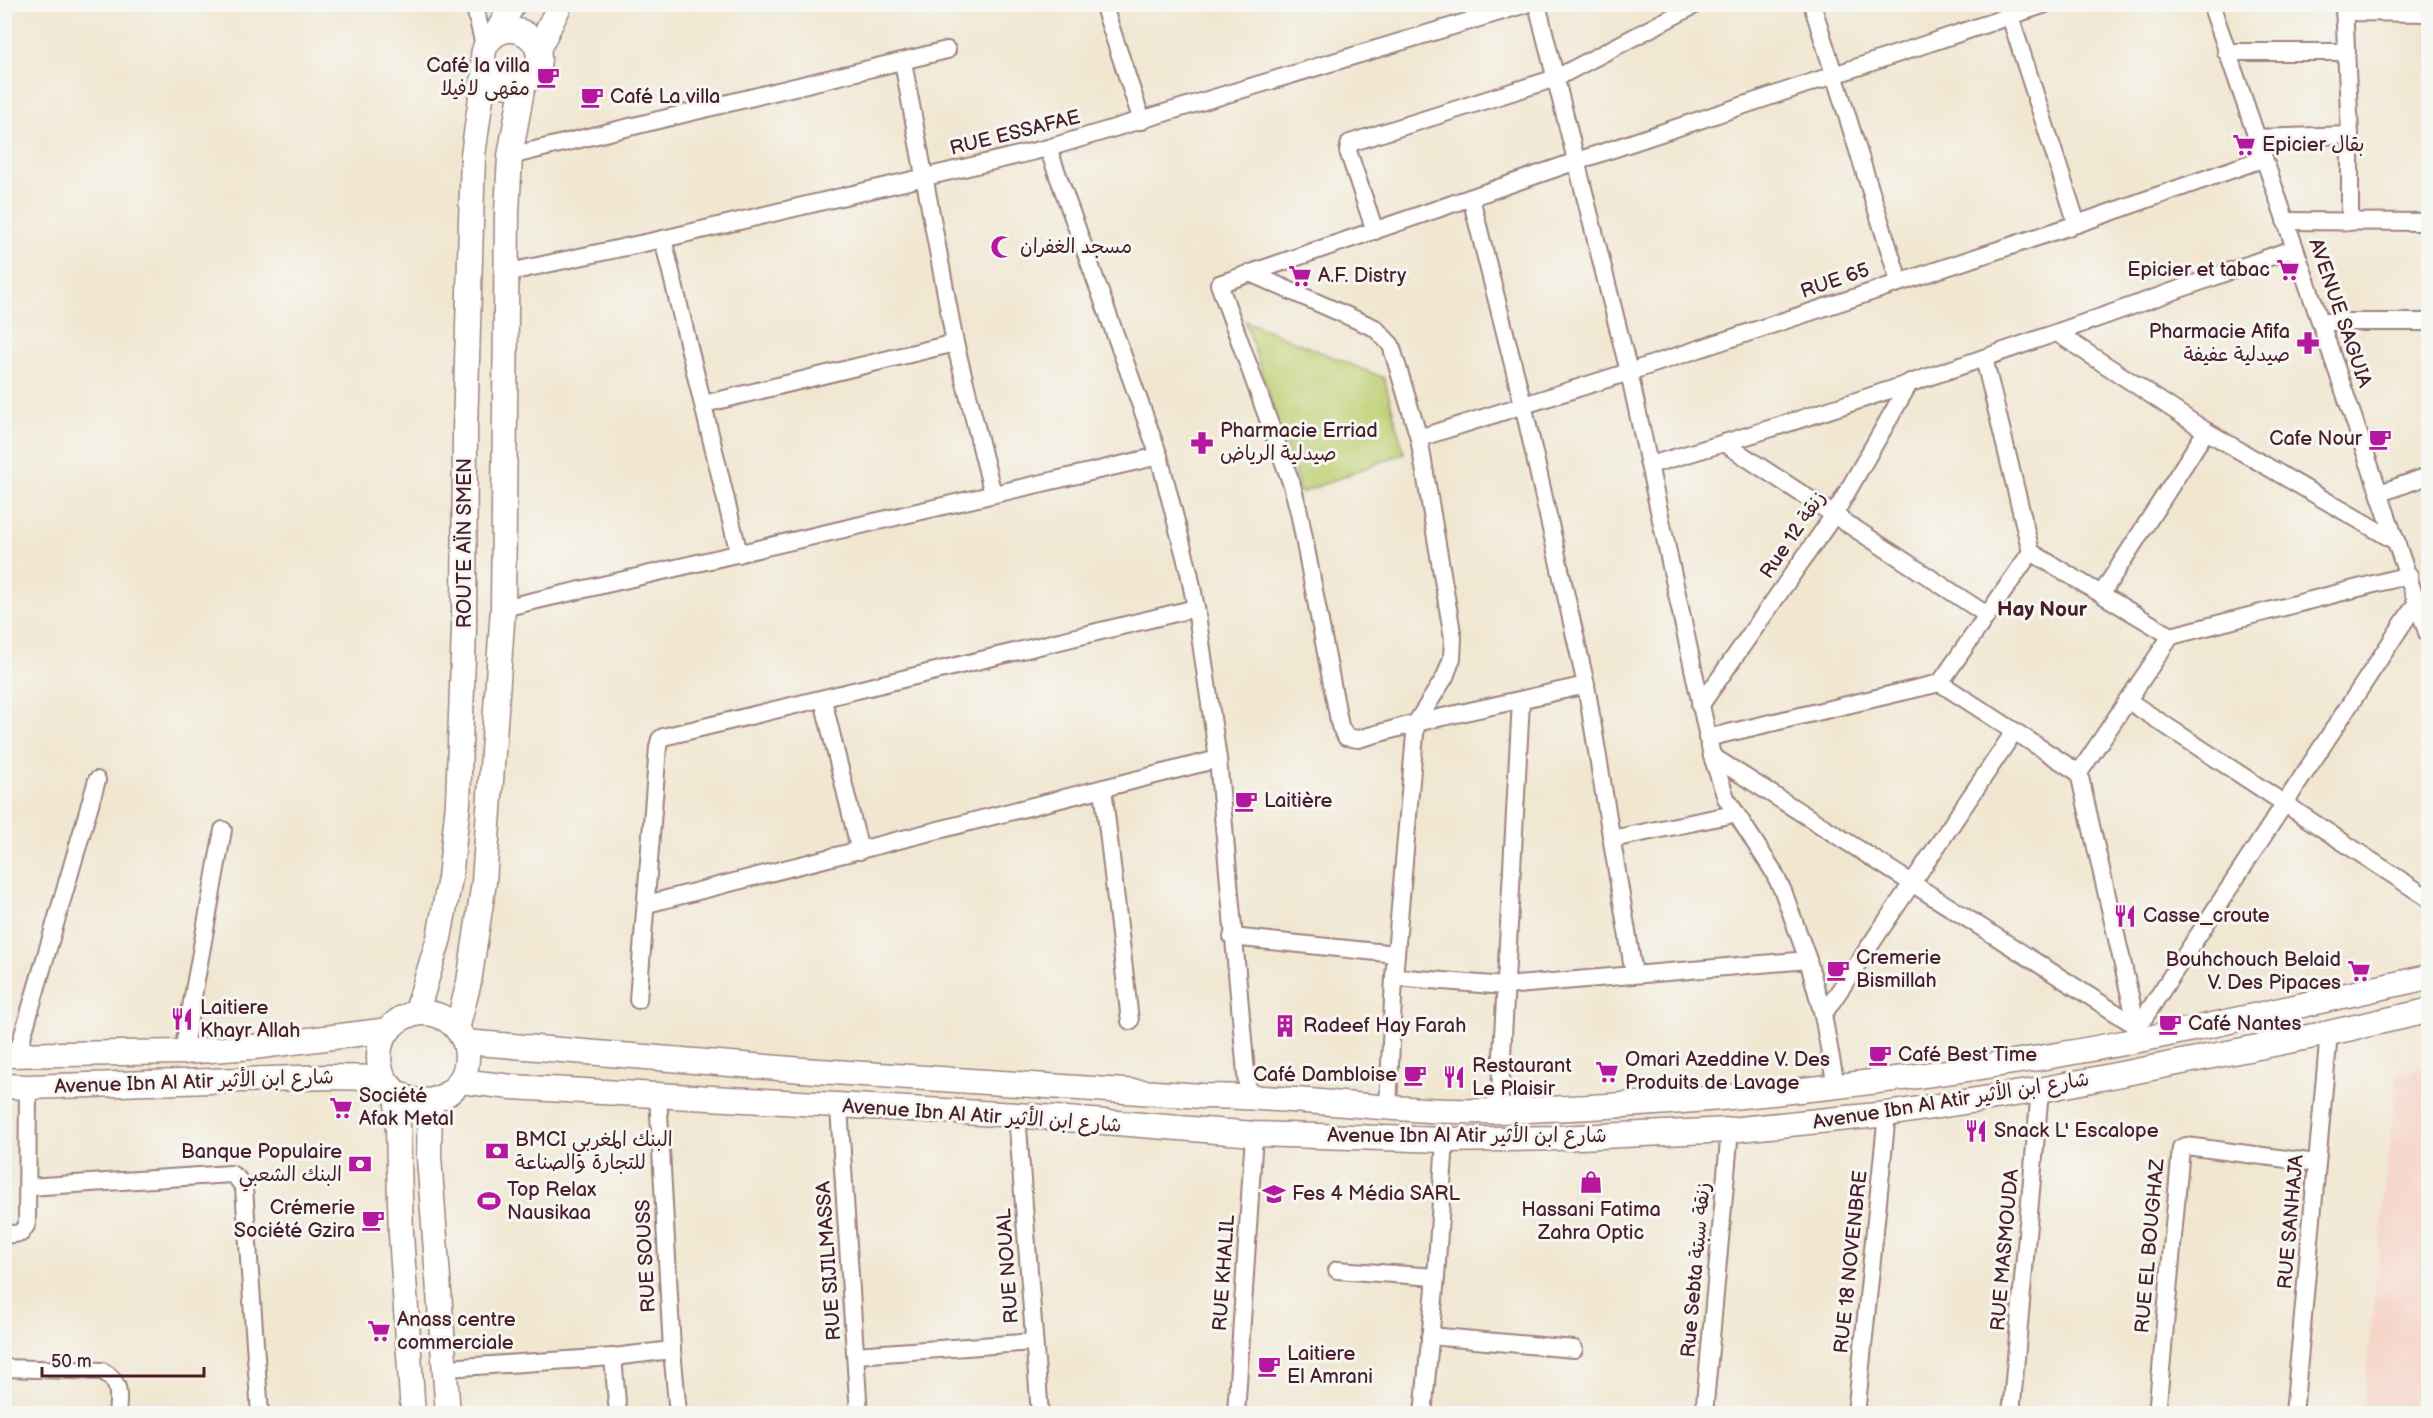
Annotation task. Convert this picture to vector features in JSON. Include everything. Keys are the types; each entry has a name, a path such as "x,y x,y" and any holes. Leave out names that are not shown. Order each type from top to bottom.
{"street":[{"path":"474,4 498,83 511,86 523,84 535,72 539,61 538,50 532,39 521,32 509,30 489,51"},
{"name":"ROUTE AÏN SMEN","path":"416,1014 425,991 439,938 450,878 458,803 464,628 465,430 473,166 489,51 513,4"},
{"path":"538,50 560,4"},
{"path":"1103,4 1142,121"},
{"name":"RUE ESSAFAE","path":"505,273 663,239 1048,148 1526,4"},
{"path":"1537,4 1629,372 1707,738 1726,798 1734,814 1772,869 1783,891 1808,960 1823,1015 1836,1086"},
{"path":"1375,231 1348,151 1350,142 1556,78 1696,4"},
{"path":"1812,4 1899,281"},
{"path":"1586,685 1416,723 1358,739 1346,737 1340,726 1292,485 1219,284 1835,75 2008,10 2046,4"},
{"name":"AVENUE SAGUIA","path":"2211,4 2262,159 2409,574 2428,635"},
{"path":"2350,222 2350,135 2344,8 2428,13"},
{"path":"2008,10 2077,224"},
{"path":"510,156 947,50"},
{"path":"2226,52 2347,52"},
{"path":"903,62 955,344 993,494"},
{"name":"ROUTE AÏN SMEN","path":"461,1036 484,882 503,608 505,273 510,156 523,84"},
{"path":"2255,138 2350,135"},
{"path":"1048,148 1159,456 1176,518 1196,609 1225,823 1232,937 1248,1096"},
{"name":"RUE 65","path":"1419,438 1629,372 2077,224 2262,159"},
{"path":"1471,198 1523,404 1586,685 1634,974"},
{"path":"2285,221 2428,222"},
{"path":"663,239 739,554"},
{"path":"1650,465 1984,358 2295,249"},
{"path":"1250,273 1375,328 1391,345 1419,438 1453,638 1452,658 1445,677 1416,723 1394,976 1388,1108"},
{"path":"2321,322 2428,322"},
{"path":"2057,333 2206,430 2397,542"},
{"path":"704,404 955,344"},
{"path":"1984,358 2031,552 2171,636"},
{"name":"Rue 12 زنقة","path":"1700,706 1834,514 1910,382"},
{"path":"2102,593 2206,430"},
{"path":"1724,443 1987,615"},
{"path":"503,608 1159,456"},
{"path":"2380,493 2428,476"},
{"path":"1707,738 1940,683 2031,552"},
{"path":"2079,772 2171,636 2409,574"},
{"path":"2139,1033 2284,802 2418,602"},
{"path":"638,1000 660,739 666,735 823,700 1196,609"},
{"path":"1940,683 2079,772 2139,1033"},
{"path":"823,700 860,851"},
{"path":"2127,700 2428,898"},
{"path":"1499,1111 1521,701"},
{"path":"1823,1015 2014,732"},
{"path":"1712,756 2139,1033"},
{"path":"647,904 1218,759"},
{"path":"11,1055 97,780"},
{"path":"1103,788 1130,1021"},
{"path":"1612,839 1734,814"},
{"path":"183,1052 223,830"},
{"path":"1232,937 1396,954"},
{"path":"1394,976 1505,986 1808,960"},
{"name":"Avenue Ibn Al Atir شارع ابن الأثير","path":"461,1036 802,1070 1202,1096 1248,1096 1388,1108 1499,1111 1729,1098 1970,1069 2139,1033 2428,977"},
{"name":"Avenue Ibn Al Atir شارع ابن الأثير","path":"460,1081 512,1087 839,1107 1017,1115 1254,1134 1445,1140 1730,1130 1887,1114 2040,1090 2329,1033 2428,1011"},
{"path":"390,1086 415,1101 430,1101 445,1096 460,1081 467,1063 461,1036 441,1017 426,1013 416,1014 399,1020 389,1030 381,1043 379,1053 379,1063 390,1086 413,1413"},
{"name":"Avenue Ibn Al Atir شارع ابن الأثير","path":"11,1055 183,1052 253,1047 389,1030"},
{"name":"RUE SANHAJA","path":"2294,1413 2329,1033"},
{"name":"Avenue Ibn Al Atir شارع ابن الأثير","path":"16,1086 328,1077 390,1086"},
{"path":"4,1235 21,1233 27,1224 28,1187 16,1086"},
{"name":"RUE MASMOUDA","path":"2011,1413 2040,1090"},
{"name":"RUE SOUSS","path":"658,1095 672,1350 678,1413"},
{"path":"430,1101 429,1158 448,1413"},
{"name":"RUE SIJILMASSA","path":"839,1107 859,1413"},
{"name":"RUE 18 NOVENBRE","path":"1856,1413 1887,1114"},
{"name":"RUE NOUAL","path":"1017,1115 1040,1413"},
{"name":"Rue Sebta زنقة سبتة","path":"1704,1413 1730,1130"},
{"name":"RUE KHALIL","path":"1236,1413 1254,1134"},
{"path":"1423,1413 1436,1277 1445,1140"},
{"name":"RUE EL BOUGHAZ","path":"2157,1413 2181,1148 2186,1146 2317,1163"},
{"path":"28,1187 231,1174 237,1178 244,1188 260,1413"},
{"path":"1336,1270 1436,1277"},
{"path":"1430,1335 1574,1349"},
{"path":"856,1355 1034,1342"},
{"path":"446,1368 613,1357 672,1350"},
{"path":"613,1357 618,1413"},
{"path":"4,1368 102,1371 110,1375 118,1386 117,1413"}],"shaded area":[{"path":"2428,1065 2428,1413 2362,1413 2397,1075"}],"green space":[{"path":"1245,321 1384,378 1404,453 1301,493"}],"place":[{"name":"Café la villa مقهى لافيلا","path":"548,77"},
{"name":"Café La villa","path":"592,97"},
{"name":"Epicier بقال","path":"2244,145"},
{"name":"مسجد الغفران","path":"1002,247"},
{"name":"Epicier et tabac","path":"2288,270"},
{"name":"A.F. Distry","path":"1300,276"},
{"name":"Pharmacie Afifa صيدلية عفيفة","path":"2308,343"},
{"name":"Cafe Nour","path":"2380,439"},
{"name":"Pharmacie Erriad صيدلية الرياض","path":"1202,443"},
{"name":"Laitière","path":"1246,801"},
{"name":"Casse_croute","path":"2125,916"},
{"name":"Cremerie Bismillah","path":"1838,970"},
{"name":"Bouhchouch Belaid V. Des Pipaces","path":"2359,971"},
{"name":"Laitiere Khayr Allah","path":"182,1019"},
{"name":"Café Nantes","path":"2170,1024"},
{"name":"Radeef Hay Farah","path":"1285,1026"},
{"name":"Café Best Time","path":"1880,1055"},
{"name":"Omari Azeddine V. Des Produits de Lavage","path":"1607,1072"},
{"name":"Café Dambloise","path":"1415,1075"},
{"name":"Restaurant Le Plaisir","path":"1454,1077"},
{"name":"Société Afak Metal","path":"341,1108"},
{"name":"Snack L' Escalope","path":"1976,1131"},
{"name":"BMCI البنك المغربي للتجارة والصناعة","path":"497,1151"},
{"name":"Banque Populaire البنك الشعبي","path":"360,1164"},
{"name":"Hassani Fatima Zahra Optic","path":"1591,1182"},
{"name":"Fes 4 Média SARL","path":"1274,1194"},
{"name":"Top Relax Nausikaa","path":"489,1201"},
{"name":"Crémerie Société Gzira","path":"373,1220"},
{"name":"Anass centre commerciale","path":"379,1331"},
{"name":"Laitiere El Amrani","path":"1269,1366"}],"district":[{"name":"Hay Nour","path":"2042,609"}]}
